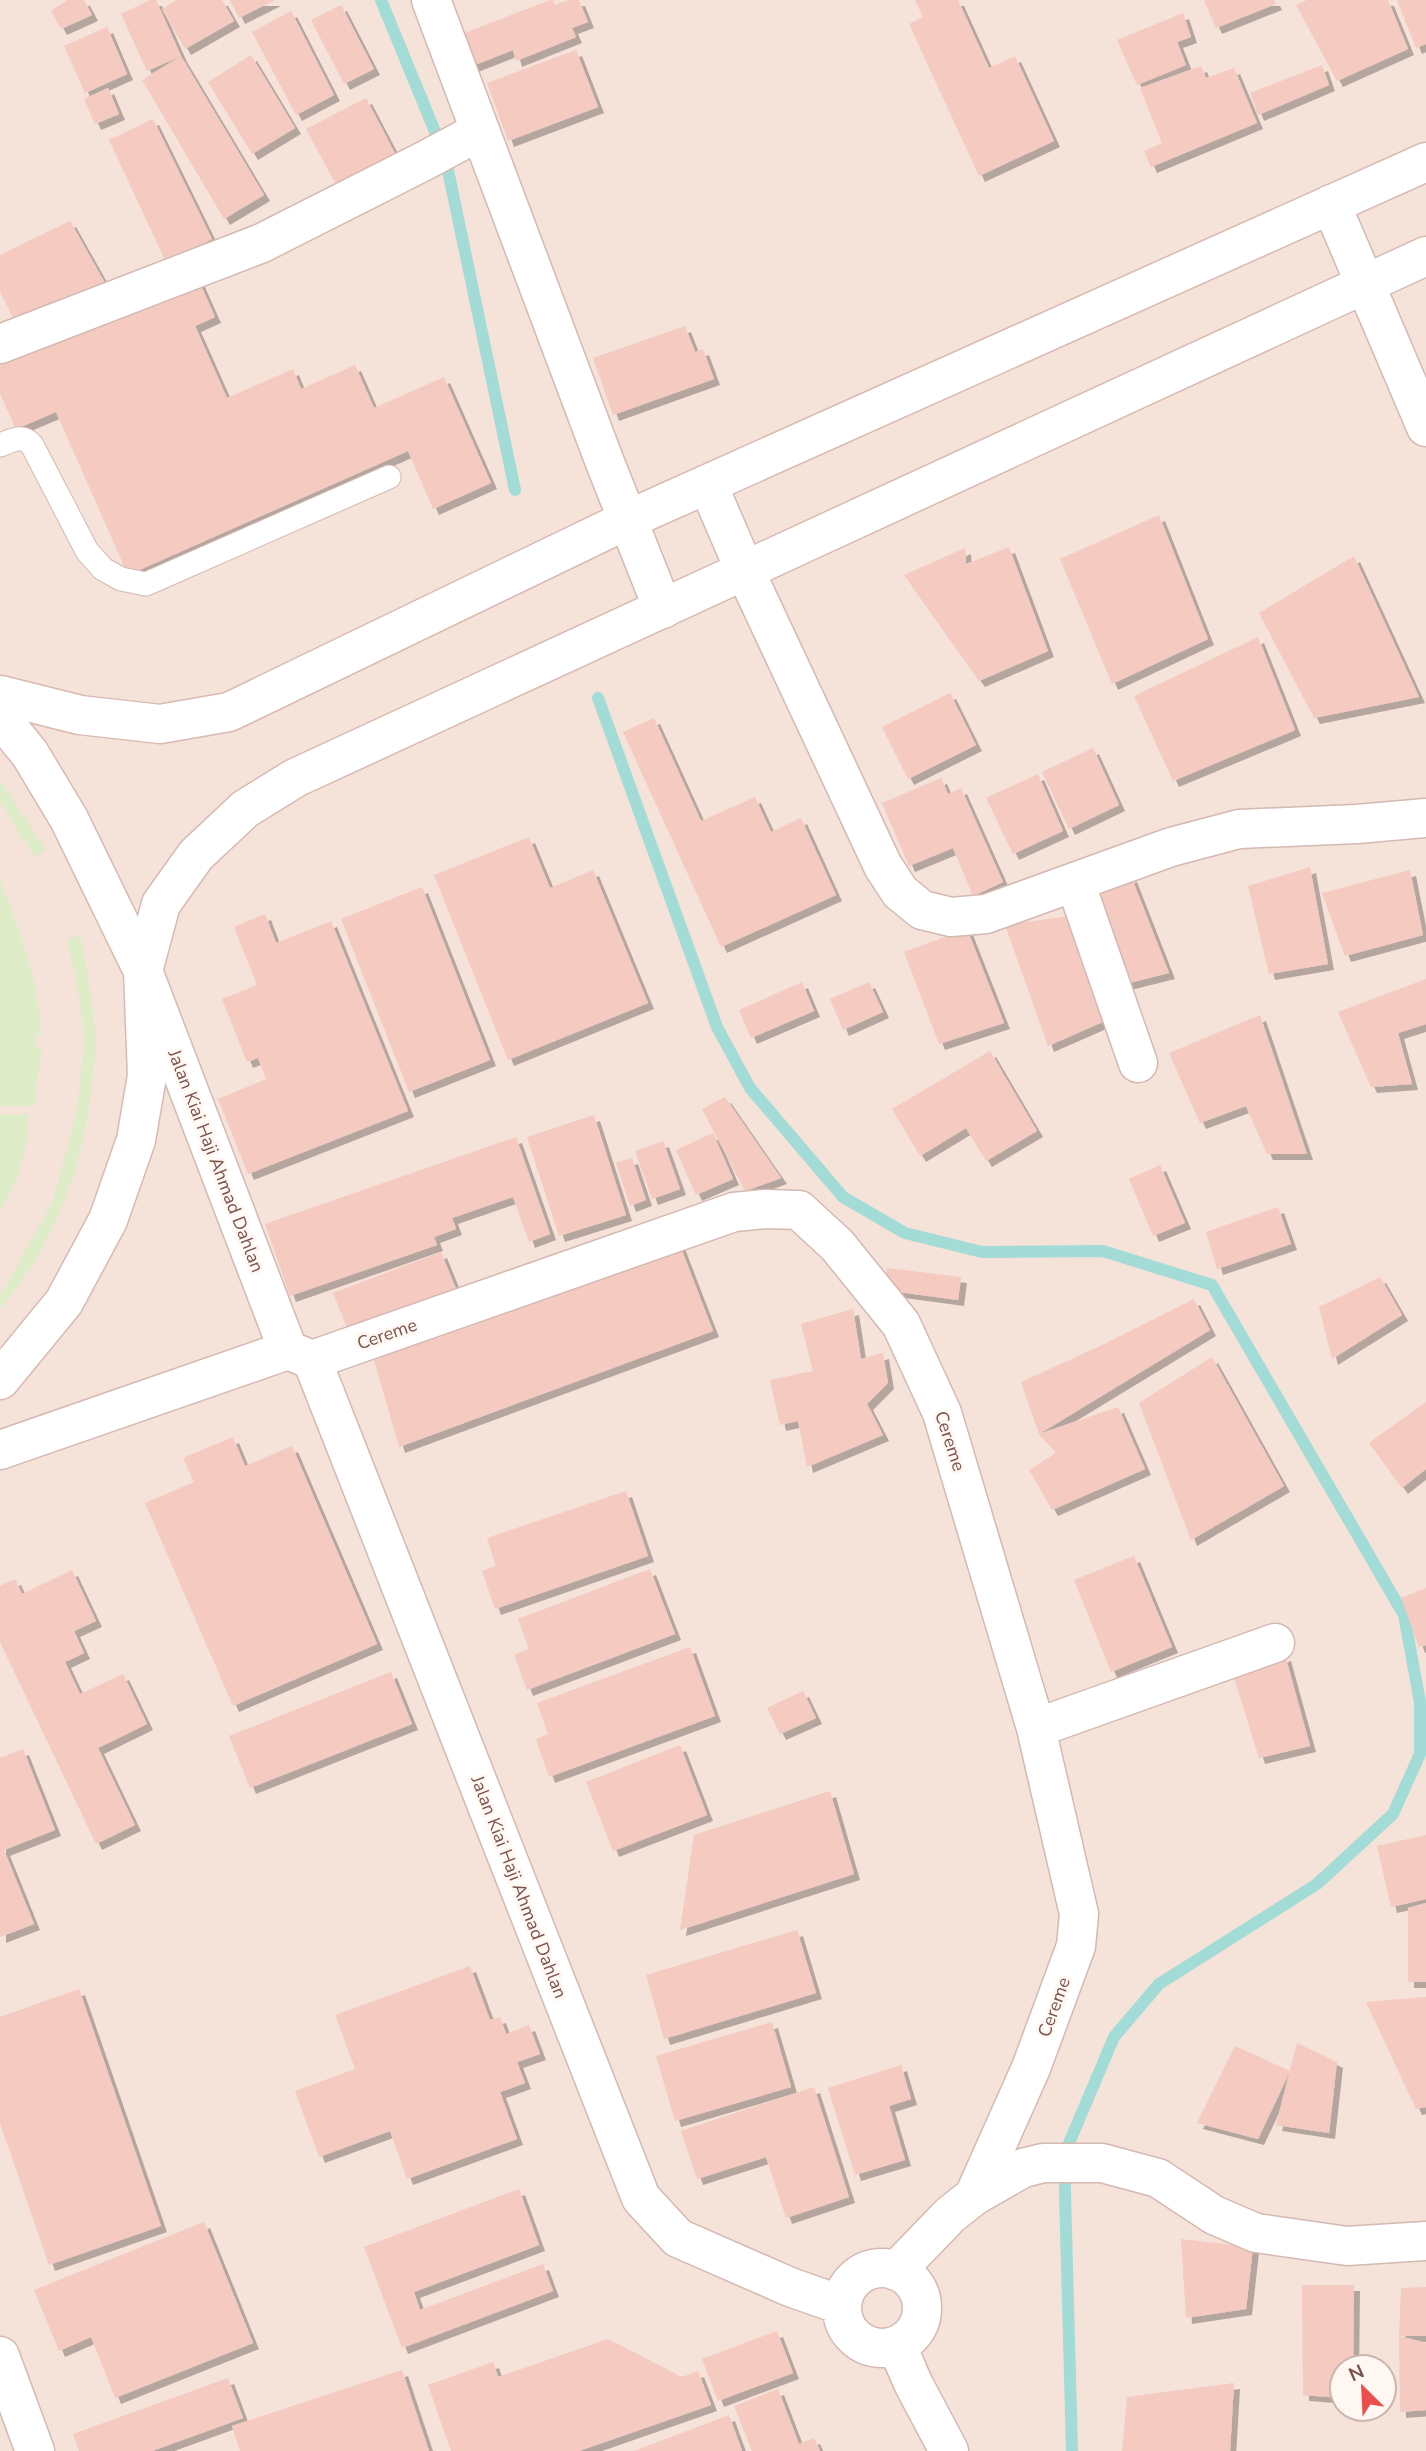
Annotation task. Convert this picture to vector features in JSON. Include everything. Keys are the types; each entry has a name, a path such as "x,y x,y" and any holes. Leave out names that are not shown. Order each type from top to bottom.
{"street":[{"path":"431,0 473,134 663,609"},
{"path":"0,344 262,243 473,134"},
{"path":"0,695 80,715 160,724 229,712 627,520 1426,162"},
{"path":"1331,204 1426,426"},
{"path":"0,1380 64,1302 108,1220 132,1151 147,1076 144,971 161,904 196,855 244,808 295,778 1426,256"},
{"path":"708,485 745,571 883,866 900,892 922,910 951,918 986,914 1171,847 1239,830 1426,818"},
{"name":"Jalan Kiai Haji Ahmad Dahlan","path":"0,717 30,754 69,819 144,971 641,2199 678,2238 790,2287 841,2305"},
{"path":"1075,882 1138,1063"},
{"name":"Cereme","path":"0,1450 300,1355 734,1212 799,1210 837,1245 901,1324 942,1413 1036,1728 1079,1914 1076,1946 1031,2068 974,2196"},
{"path":"1036,1728 1275,1643"},
{"path":"896,2271 950,2215 974,2196 1023,2168 1043,2163 1102,2163 1158,2178 1214,2215 1256,2233 1347,2246 1426,2241"},
{"path":"882,2268 896,2271 910,2279 919,2292 922,2308 920,2323 911,2337 897,2346 881,2349 865,2346 851,2336 843,2322 841,2305 845,2291 854,2279 867,2271 882,2268"},
{"path":"897,2346 949,2451"},
{"path":"0,2356 35,2451"}],"lane":[{"path":"0,445 18,438 32,445 87,551 103,569 133,583 146,584 389,477"}],"shaded area":[{"path":"0,0 1426,0 1426,2451 0,2451"}],"green space":[{"path":"0,780 46,850 34,857 0,802"},
{"path":"0,879 27,955 39,1014 41,1034 36,1035 37,1048 42,1048 34,1106 0,1106"},
{"path":"80,935 96,1041 82,1145 74,1175 51,1232 19,1285 0,1309 0,1293 53,1200 77,1111 84,1039 77,984 67,940"},
{"path":"28,1114 26,1147 17,1179 0,1211 0,1115"}],"building":[{"path":"67,0 84,0 92,15 61,29 51,11"},
{"path":"150,0 156,0 181,56 147,71 121,14"},
{"path":"177,0 222,0 234,21 185,49 162,9"},
{"path":"230,0 275,0 239,18"},
{"path":"553,0 555,5 568,0 579,0 588,22 572,28 576,37 516,61 513,50 472,66 459,35"},
{"path":"915,0 958,0 989,68 1015,56 1054,141 979,176 909,24 923,17"},
{"path":"1274,0 1276,4 1216,28 1204,1"},
{"path":"1307,0 1388,0 1408,49 1337,81 1296,5"},
{"path":"1397,0 1426,0 1426,44 1416,48"},
{"path":"341,5 374,69 344,84 311,20"},
{"path":"291,11 334,95 296,115 252,32"},
{"path":"1183,13 1191,37 1177,42 1186,65 1137,85 1117,40"},
{"path":"107,27 127,74 85,93 64,46"},
{"path":"576,50 598,107 508,141 487,83"},
{"path":"251,55 295,128 252,154 208,82"},
{"path":"181,56 264,195 224,219 142,80"},
{"path":"1322,65 1329,85 1258,115 1250,93"},
{"path":"1201,66 1206,78 1234,68 1257,123 1151,167 1144,151 1162,143 1140,88"},
{"path":"108,88 119,114 95,124 84,99"},
{"path":"366,98 399,161 340,192 306,129"},
{"path":"153,119 212,239 166,262 109,140"},
{"path":"70,221 110,292 16,324 0,291 0,255"},
{"path":"198,279 215,317 195,326 227,398 293,369 301,389 355,365 374,408 444,377 491,483 433,509 408,451 128,575 56,412 16,429 0,394 0,347 29,334 36,351"},
{"path":"685,326 695,352 703,349 714,379 613,415 593,358"},
{"path":"1159,515 1208,639 1112,684 1060,559"},
{"path":"1009,547 1048,651 979,681 904,575 965,548 966,564"},
{"path":"1354,556 1419,697 1314,718 1259,613"},
{"path":"1258,637 1295,730 1173,781 1134,696"},
{"path":"950,693 976,745 908,779 882,727"},
{"path":"654,718 701,821 755,797 771,832 801,818 836,895 721,947 623,732"},
{"path":"1093,748 1119,805 1069,829 1042,772"},
{"path":"1038,774 1063,831 1013,854 986,798"},
{"path":"941,778 948,794 961,788 1003,882 973,896 953,848 909,866 882,803"},
{"path":"529,837 550,888 593,870 648,1003 508,1060 434,875"},
{"path":"1310,867 1328,964 1269,974 1248,886"},
{"path":"1410,870 1423,935 1345,956 1322,893"},
{"path":"1131,876 1169,973 1125,984 1094,891"},
{"path":"422,887 490,1060 409,1092 341,919"},
{"path":"265,914 276,943 331,921 408,1111 248,1174 218,1099 266,1079 258,1058 247,1062 222,999 257,985 234,927"},
{"path":"1076,915 1114,1017 1048,1046 1005,925"},
{"path":"967,929 1004,1023 939,1044 904,952"},
{"path":"1426,979 1426,1024 1398,1033 1412,1084 1371,1087 1338,1012"},
{"path":"802,982 814,1011 751,1038 739,1010"},
{"path":"869,982 883,1012 843,1030 830,999"},
{"path":"1260,1015 1307,1154 1267,1154 1246,1106 1200,1123 1169,1053"},
{"path":"990,1051 1037,1131 986,1161 966,1128 920,1156 892,1109"},
{"path":"725,1097 781,1178 745,1191 702,1109"},
{"path":"594,1115 626,1215 559,1236 527,1137"},
{"path":"713,1133 733,1179 696,1195 676,1150"},
{"path":"516,1137 550,1234 529,1242 513,1197 452,1218 456,1229 434,1237 437,1245 290,1296 265,1224"},
{"path":"663,1141 680,1189 652,1199 635,1151"},
{"path":"632,1158 646,1200 630,1206 616,1163"},
{"path":"1160,1165 1185,1223 1153,1236 1129,1179"},
{"path":"1278,1207 1291,1244 1217,1269 1206,1232"},
{"path":"679,1243 713,1331 399,1447 374,1360"},
{"path":"441,1252 456,1289 348,1330 333,1293"},
{"path":"887,1268 961,1277 958,1300 884,1290"},
{"path":"1380,1277 1402,1315 1332,1359 1319,1307"},
{"path":"1194,1299 1210,1330 1039,1434 1021,1382"},
{"path":"853,1309 861,1359 883,1353 888,1383 867,1404 883,1435 807,1467 798,1421 780,1425 770,1380 813,1371 801,1324"},
{"path":"1212,1357 1284,1486 1191,1540 1139,1403"},
{"path":"1426,1402 1426,1469 1402,1488 1369,1443"},
{"path":"1118,1407 1145,1469 1052,1510 1029,1470 1056,1453 1039,1434"},
{"path":"233,1437 245,1466 292,1446 377,1644 233,1706 145,1503 194,1482 183,1458"},
{"path":"626,1491 648,1556 495,1609 482,1571 496,1566 487,1538"},
{"path":"1134,1556 1172,1647 1111,1672 1074,1580"},
{"path":"650,1569 675,1634 527,1690 514,1655 529,1649 518,1619"},
{"path":"72,1570 96,1621 74,1631 84,1653 65,1662 80,1694 123,1674 147,1724 98,1748 135,1825 96,1844 0,1642 0,1586 15,1579 22,1594"},
{"path":"1426,1588 1426,1645 1419,1647 1401,1598"},
{"path":"690,1647 715,1716 549,1777 536,1739 548,1734 537,1703"},
{"path":"1285,1655 1310,1746 1259,1758 1233,1674"},
{"path":"391,1672 412,1724 250,1788 229,1736"},
{"path":"803,1691 816,1718 780,1734 767,1708"},
{"path":"680,1745 707,1815 613,1851 586,1782"},
{"path":"23,1749 55,1830 4,1850 34,1924 0,1937 0,1758"},
{"path":"830,1791 854,1874 680,1930 694,1835"},
{"path":"1426,1835 1426,1899 1391,1907 1377,1846"},
{"path":"1426,1903 1426,1982 1408,1982 1408,1908"},
{"path":"797,1930 816,1993 664,2039 646,1975"},
{"path":"470,1966 490,2020 500,2017 506,2034 529,2025 540,2054 517,2062 525,2083 500,2092 517,2139 407,2179 390,2131 319,2157 295,2091 355,2069 335,2015"},
{"path":"79,1989 161,2226 49,2265 0,2123 0,2017"},
{"path":"1426,1997 1426,2107 1416,2109 1366,2002"},
{"path":"772,2022 791,2087 675,2121 656,2056"},
{"path":"1297,2043 1337,2062 1329,2133 1276,2125"},
{"path":"1235,2046 1290,2071 1258,2139 1197,2123"},
{"path":"901,2065 911,2099 889,2106 905,2160 855,2175 828,2088"},
{"path":"814,2087 849,2197 786,2218 766,2157 697,2179 681,2131"},
{"path":"519,2189 539,2245 414,2292 420,2310 543,2264 553,2291 402,2348 364,2247"},
{"path":"204,2222 253,2343 115,2398 91,2337 59,2351 34,2290"},
{"path":"1181,2239 1253,2247 1246,2309 1186,2318"},
{"path":"1302,2285 1354,2285 1353,2353 1328,2353 1328,2397 1303,2395"},
{"path":"1426,2287 1426,2336 1399,2336 1401,2288"},
{"path":"777,2331 793,2373 718,2401 702,2359"},
{"path":"1399,2336 1426,2343 1426,2410 1400,2412"},
{"path":"608,2339 682,2377 698,2371 711,2405 579,2451 451,2451 428,2385 493,2362 498,2377"},
{"path":"402,2370 429,2451 240,2451 232,2426"},
{"path":"228,2378 243,2418 152,2451 79,2451 73,2434"},
{"path":"1234,2383 1230,2451 1122,2451 1127,2397"},
{"path":"778,2389 799,2444 814,2438 820,2451 752,2451 734,2406"},
{"path":"729,2415 742,2451 634,2451"}],"waterway":[{"path":"381,0 445,156 515,490"},
{"path":"598,698 717,1027 750,1088 843,1197 905,1233 982,1252 1103,1251 1212,1285 1404,1615 1420,1702 1420,1754 1393,1814 1317,1884 1159,1984 1114,2037 1064,2155 1072,2451"}]}
